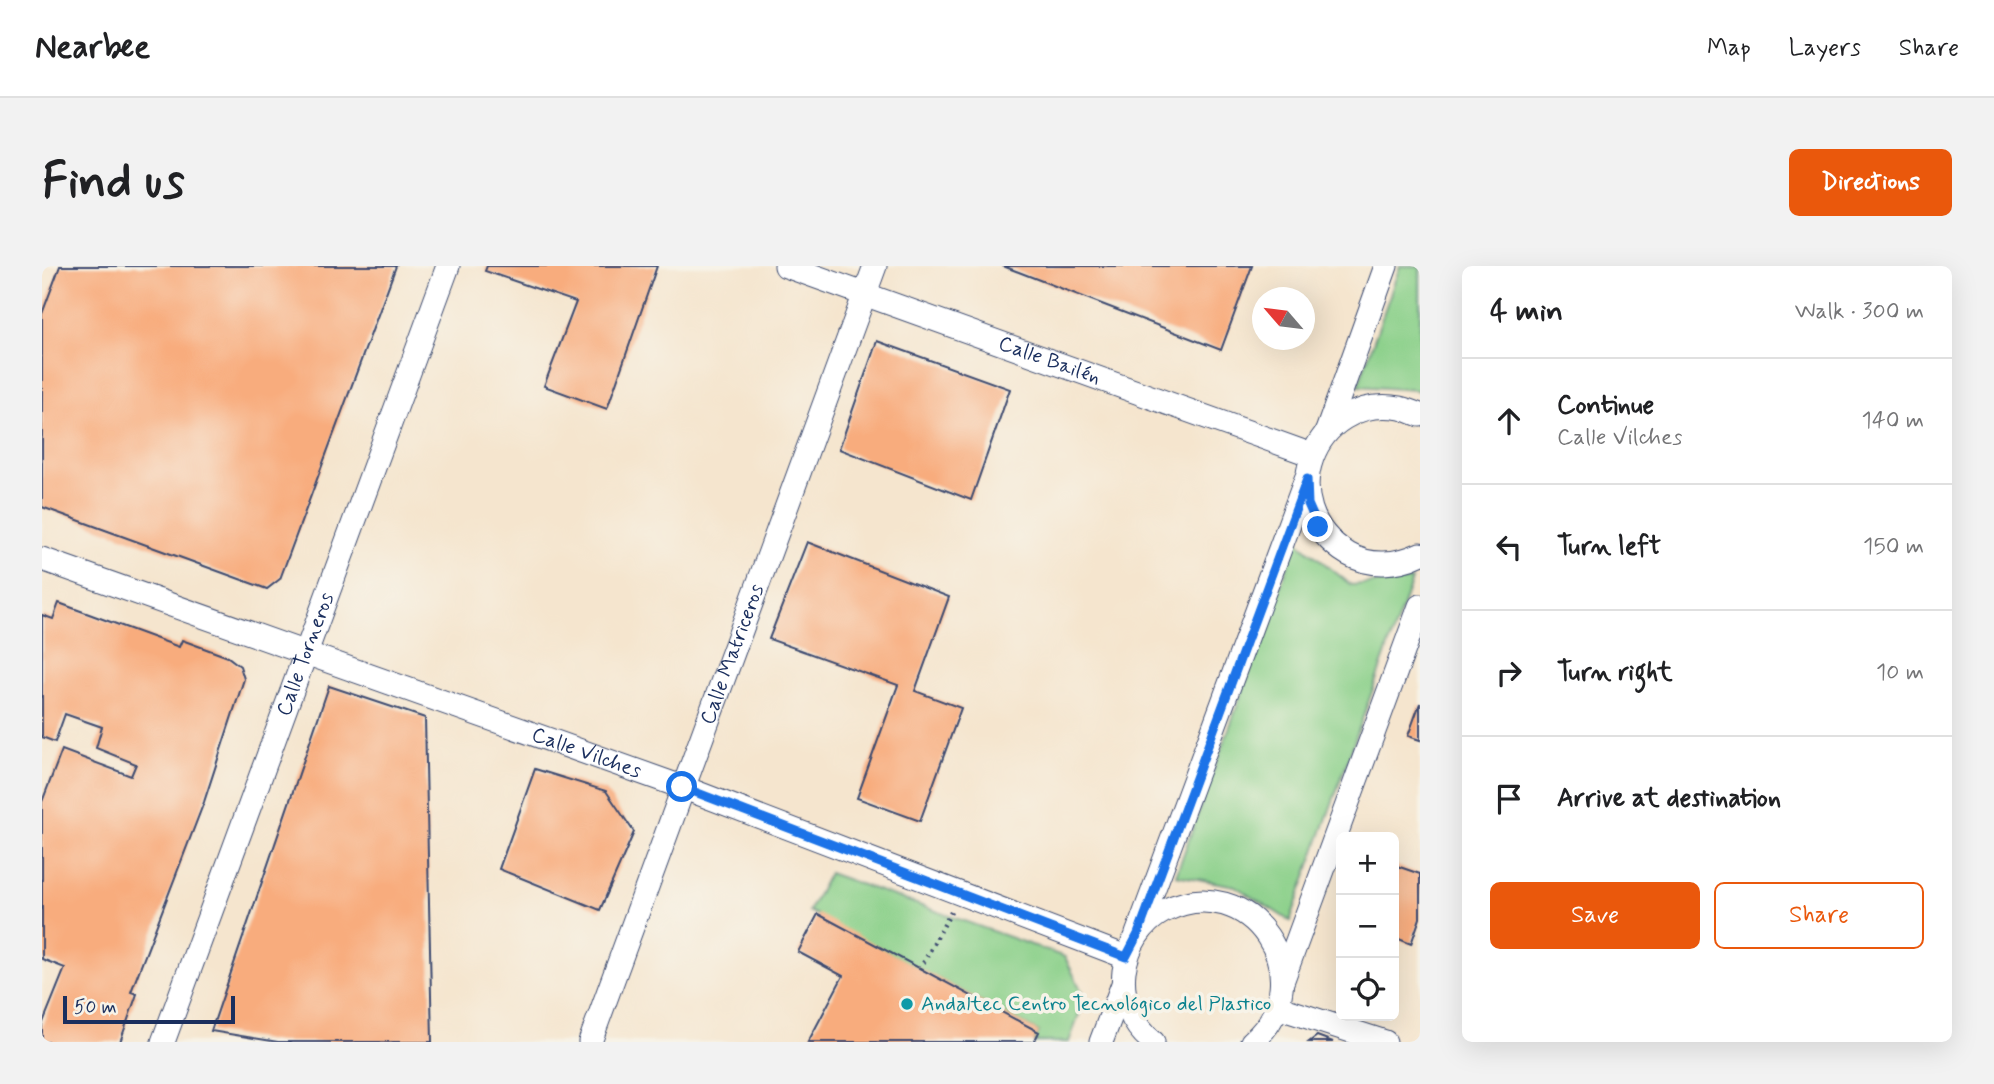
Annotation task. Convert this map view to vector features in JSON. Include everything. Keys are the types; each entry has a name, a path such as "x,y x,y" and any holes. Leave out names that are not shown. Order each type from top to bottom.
{"street":[{"name":"Calle Torneros","path":"163,1042 448,266"},
{"name":"Calle Bailén","path":"786,266 1312,455"},
{"name":"Calle Matriceros","path":"590,1042 875,266"},
{"path":"1101,1042 1122,984 1126,957 1138,934 1307,479 1312,455 1326,432 1386,266"},
{"path":"1326,432 1348,415 1373,407 1400,408 1420,415"},
{"path":"1307,479 1308,504 1318,527 1335,546 1356,559 1381,564 1406,561 1420,554"},
{"name":"Calle Vilches","path":"42,559 682,787 1126,957"},
{"path":"1259,1038 1278,1007 1282,982 1420,606"},
{"path":"1138,934 1155,916 1178,904 1203,900 1228,904 1250,916 1268,934 1279,957 1282,982"},
{"path":"1122,984 1128,1011 1143,1034 1153,1042"},
{"path":"1278,1007 1385,1042"}],"path":[{"path":"920,969 961,894"}],"green space":[{"path":"1400,266 1420,266 1420,392 1358,386"},
{"path":"1297,541 1351,585 1412,580 1290,921 1235,886 1176,875"},
{"path":"829,873 1065,957 1085,998 1069,1042 1034,1042 1039,1032 809,911"}],"building":[{"path":"60,266 396,266 280,579 267,589 42,507 42,314"},
{"path":"487,266 657,266 607,409 544,386 576,302 485,271"},
{"path":"1003,266 1252,266 1221,350"},
{"path":"877,341 1010,389 971,500 839,449"},
{"path":"807,542 949,597 915,691 961,708 920,821 857,798 898,685 769,639"},
{"path":"59,603 179,647 182,640 228,657 240,666 244,679 204,802 131,992 137,994 120,1042 42,1042 42,1025 65,968 42,959 42,802 62,750 131,776 136,764 96,748 102,727 65,714 55,742 42,737 42,615 53,619"},
{"path":"329,686 425,718 432,1042 278,1042 211,1031"},
{"path":"1420,703 1420,740 1408,736"},
{"path":"535,769 606,791 634,832 600,910 499,869"},
{"path":"1399,867 1420,874 1420,918 1411,944 1399,939"},
{"name":"Andaltec Centro Tecnológico del Plastico","path":"818,914 1039,1032 1034,1042 808,1042 843,976 798,952"},
{"path":"1317,1036 1333,1042 1309,1042"}],"place":[{"name":"Andaltec Centro Tecnológico del Plastico","path":"907,1004"}],"route":[{"path":"682,787 1126,957 1138,934 1307,479 1308,504 1318,527"}]}
